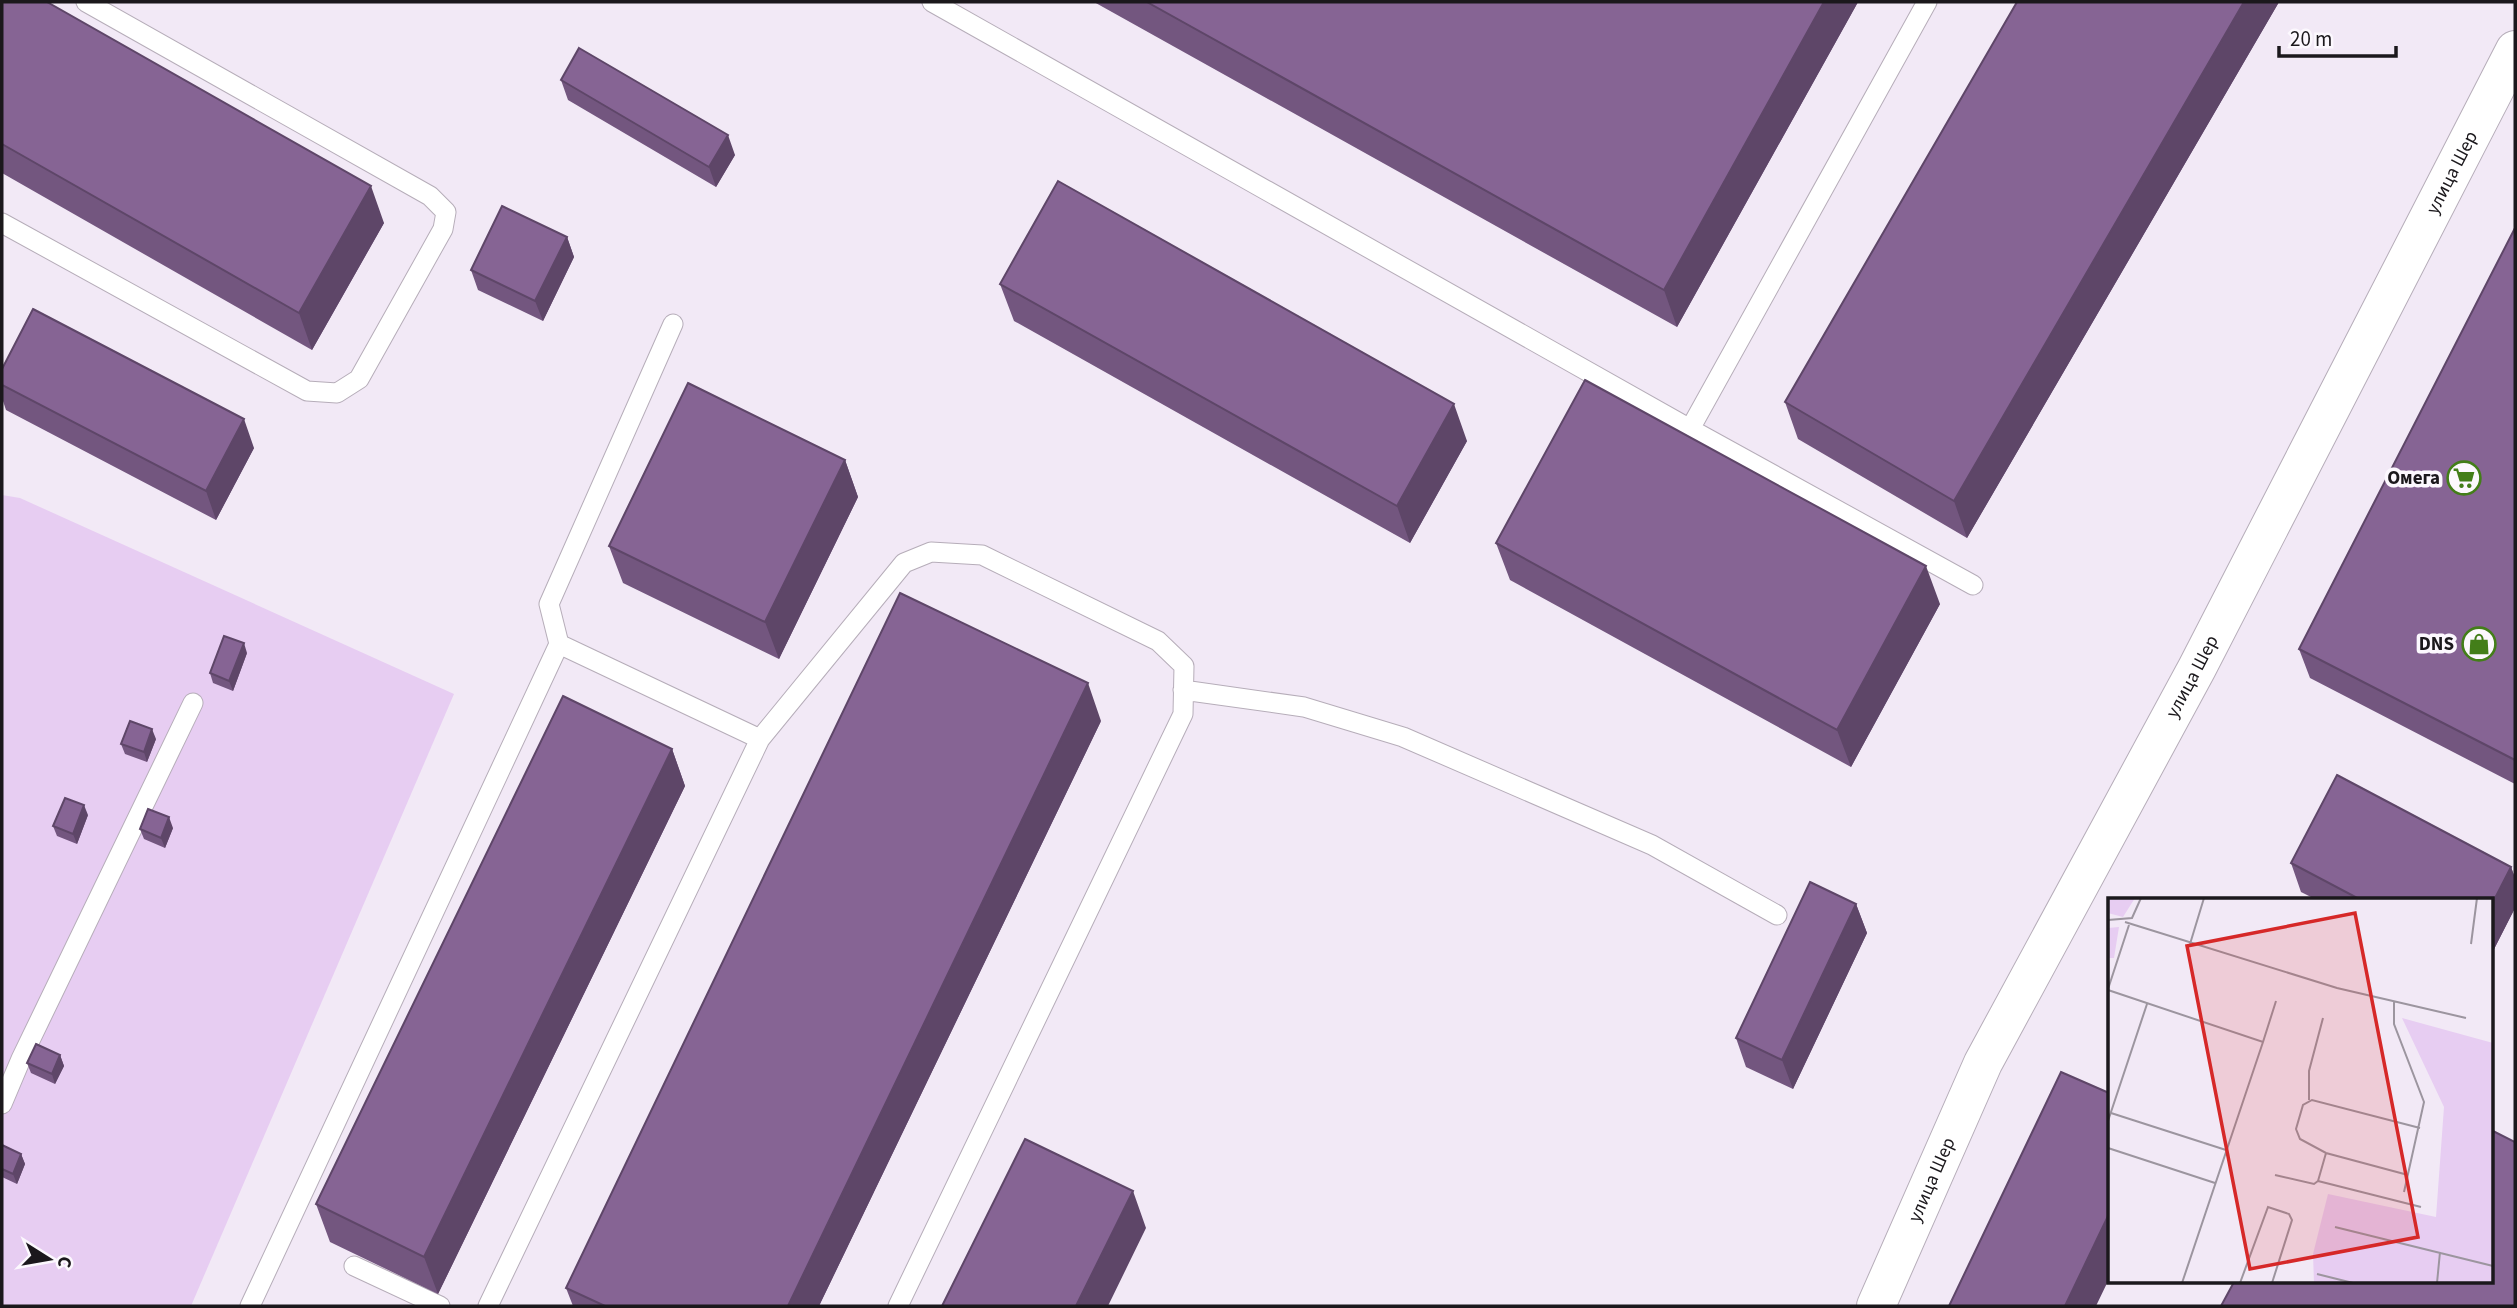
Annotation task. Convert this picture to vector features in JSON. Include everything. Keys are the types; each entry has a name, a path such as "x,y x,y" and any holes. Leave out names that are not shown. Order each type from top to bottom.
{"street":[{"name":"улица Шер","path":"1876,1306 1983,1063 2197,668 2515,50"}],"lane":[{"path":"2,223 307,391 337,393 359,379 443,229 446,212 430,196 86,2"},
{"path":"932,2 1690,429 1973,585"},
{"path":"1690,429 1927,2"},
{"path":"250,1306 559,644 549,604 673,324"},
{"path":"488,1306 760,738 904,563 930,552 982,555 1157,641 1184,666 1183,714 898,1306"},
{"path":"559,644 760,738"},
{"path":"1183,690 1304,707 1403,737 1652,845 1777,915"},
{"path":"2,1104 21,1059 193,703"},
{"path":"354,1266 440,1306"}],"shaded area":[{"path":"2,495 20,498 454,694 191,1306 2,1306"}],"building":[{"path":"2,2 47,2 371,186 299,313 2,144"},
{"path":"1147,2 1824,2 1664,290"},
{"path":"2017,2 2244,2 1954,501 1785,402"},
{"path":"579,48 728,135 709,167 561,80"},
{"path":"1058,181 1454,404 1397,506 1000,284"},
{"path":"502,206 567,237 535,301 471,270"},
{"name":"Омега","path":"2515,228 2515,760 2299,649"},
{"path":"33,309 244,419 206,491 2,385 2,369"},
{"path":"1585,380 1926,566 1837,730 1496,543"},
{"path":"688,383 845,460 765,622 609,546"},
{"path":"900,593 1088,683 788,1306 605,1306 566,1288"},
{"path":"224,636 244,643 229,681 210,673"},
{"path":"563,696 672,749 424,1257 316,1204"},
{"path":"130,721 152,729 144,752 121,744"},
{"path":"2337,775 2511,867 2492,904 2492,898 2357,898 2291,863"},
{"path":"65,798 84,805 73,834 53,826"},
{"path":"148,809 169,817 161,838 140,829"},
{"path":"1810,882 1856,904 1782,1060 1736,1038"},
{"path":"36,1044 60,1055 52,1074 27,1063"},
{"path":"2061,1072 2108,1093 2108,1216 2065,1306 1949,1306"},
{"path":"2492,1130 2515,1142 2515,1306 2221,1306 2233,1284 2492,1284"},
{"path":"1025,1139 1133,1191 1076,1306 942,1306"},
{"path":"2,1145 21,1154 13,1174 2,1169"}],"place":[{"name":"Омега","path":"2464,478"},
{"name":"DNS","path":"2479,644"}]}
